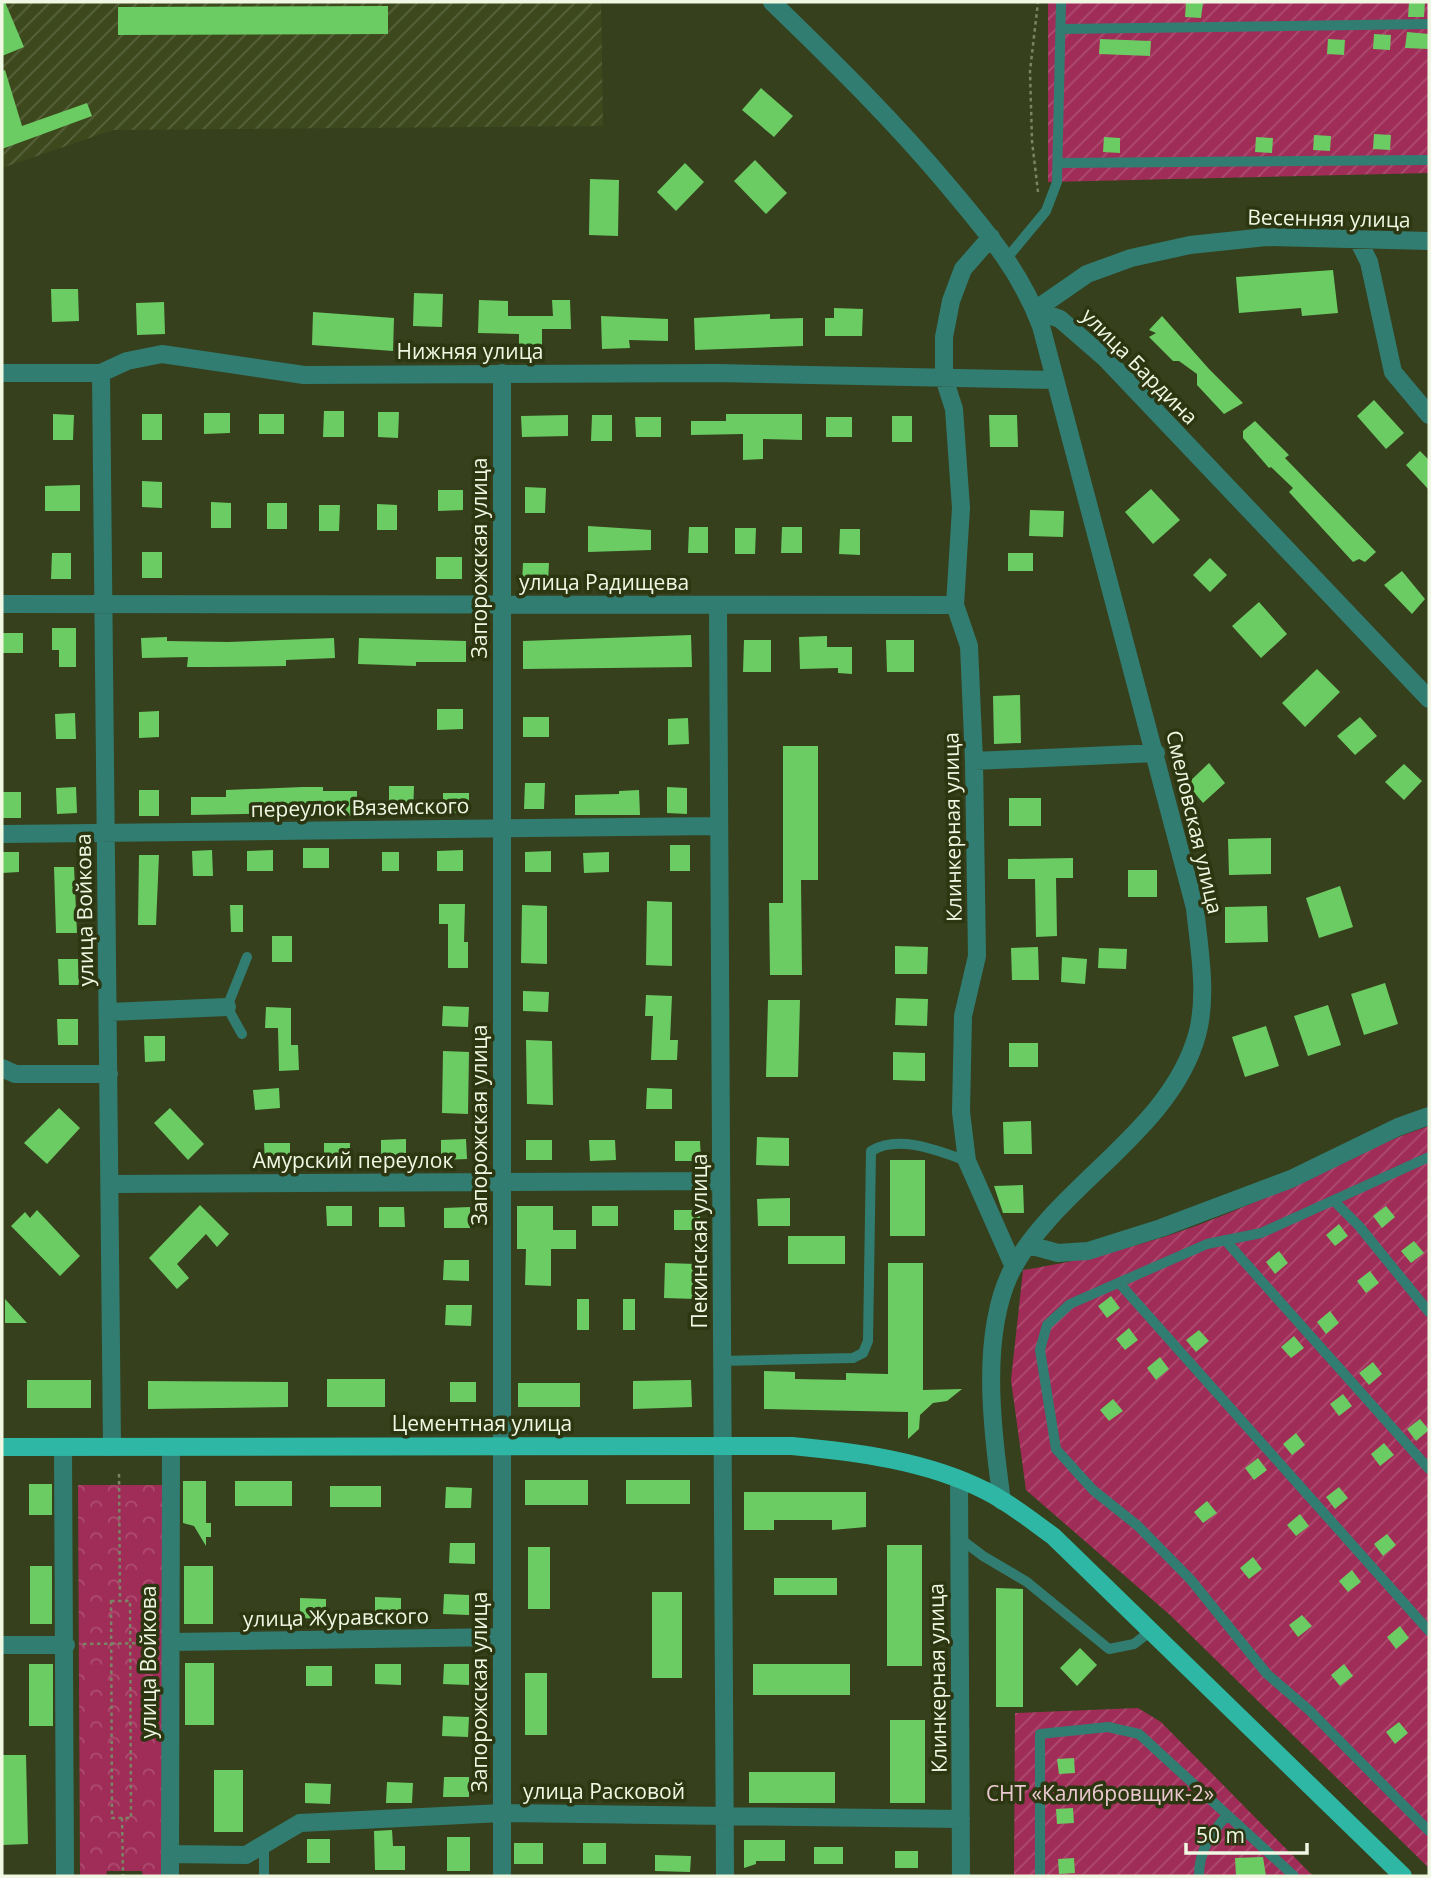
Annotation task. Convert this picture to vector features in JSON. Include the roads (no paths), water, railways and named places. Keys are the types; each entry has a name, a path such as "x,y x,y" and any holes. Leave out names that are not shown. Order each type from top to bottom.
{"main road":[{"name":"Цементная улица","path":"2,1447 722,1446 841,1450 893,1460 959,1479 1002,1501 1053,1536 1153,1630 1403,1876"}],"street":[{"path":"772,2 891,118 1007,258 1035,310"},
{"name":"Клинкерная улица","path":"991,237 963,269 951,301 944,337 944,378 954,410 961,508 955,605 969,646 974,761 977,956 962,1030 961,1112 967,1161 1014,1267"},
{"name":"Весенняя улица","path":"1035,310 1087,274 1157,252 1224,240 1266,237 1429,241"},
{"path":"1358,240 1369,262 1393,372 1429,415"},
{"name":"Смеловская улица","path":"1002,1501 994,1443 992,1378 997,1313 1014,1267 1029,1245 1175,1083 1197,1035 1202,982 1195,908 1156,753 1035,310"},
{"name":"улица Бардина","path":"1035,310 1060,319 1106,359 1429,699"},
{"name":"Нижняя улица","path":"2,373 101,373 127,361 162,354 303,375 717,373 1055,380"},
{"name":"улица Войкова","path":"101,373 112,1447"},
{"name":"Запорожская улица","path":"502,373 502,1876"},
{"name":"улица Радищева","path":"2,604 955,605"},
{"name":"Пекинская улица","path":"718,605 725,1876"},
{"path":"974,761 1156,753"},
{"name":"переулок Вяземского","path":"2,834 719,826"},
{"path":"109,1012 227,1007"},
{"path":"2,1068 15,1074 109,1074"},
{"path":"1029,1245 1058,1252 1088,1251 1161,1228 1291,1179 1398,1127 1429,1116"},
{"name":"Амурский переулок","path":"111,1184 721,1181"},
{"path":"63,1447 65,1876"},
{"name":"улица Войкова","path":"170,1447 170,1876"},
{"name":"Клинкерная улица","path":"959,1479 961,1876"},
{"name":"улица Журавского","path":"171,1642 502,1637"},
{"path":"2,1645 66,1645"},
{"name":"улица Расковой","path":"171,1854 246,1855 300,1823 502,1813 961,1819"}],"lane":[{"path":"1007,258 1046,211 1057,182 1061,2"},
{"path":"1061,29 1429,24"},
{"path":"1059,163 1429,160"},
{"path":"242,1034 227,1007 247,957"},
{"path":"722,1361 853,1358 863,1353 868,1341 871,1150 878,1146 913,1145 967,1161"},
{"path":"1429,1157 1261,1233 1225,1240 1157,1264 1120,1284 1070,1304 1047,1325 1040,1350 1056,1449 1093,1490 1138,1526 1191,1580 1267,1674 1309,1710 1429,1831"},
{"path":"1334,1201 1359,1226 1429,1312"},
{"path":"1225,1240 1429,1469"},
{"path":"1120,1284 1429,1631"},
{"path":"958,1537 1027,1582 1109,1649 1134,1644 1153,1630"},
{"path":"1040,1876 1040,1734 1108,1727 1139,1734 1294,1876"},
{"path":"1199,1876 1199,1863 1207,1838 1227,1815"},
{"path":"264,1844 264,1876"}],"park label":[{"name":"СНТ «Калибровщик-2»","path":"1100,1793"}]}
